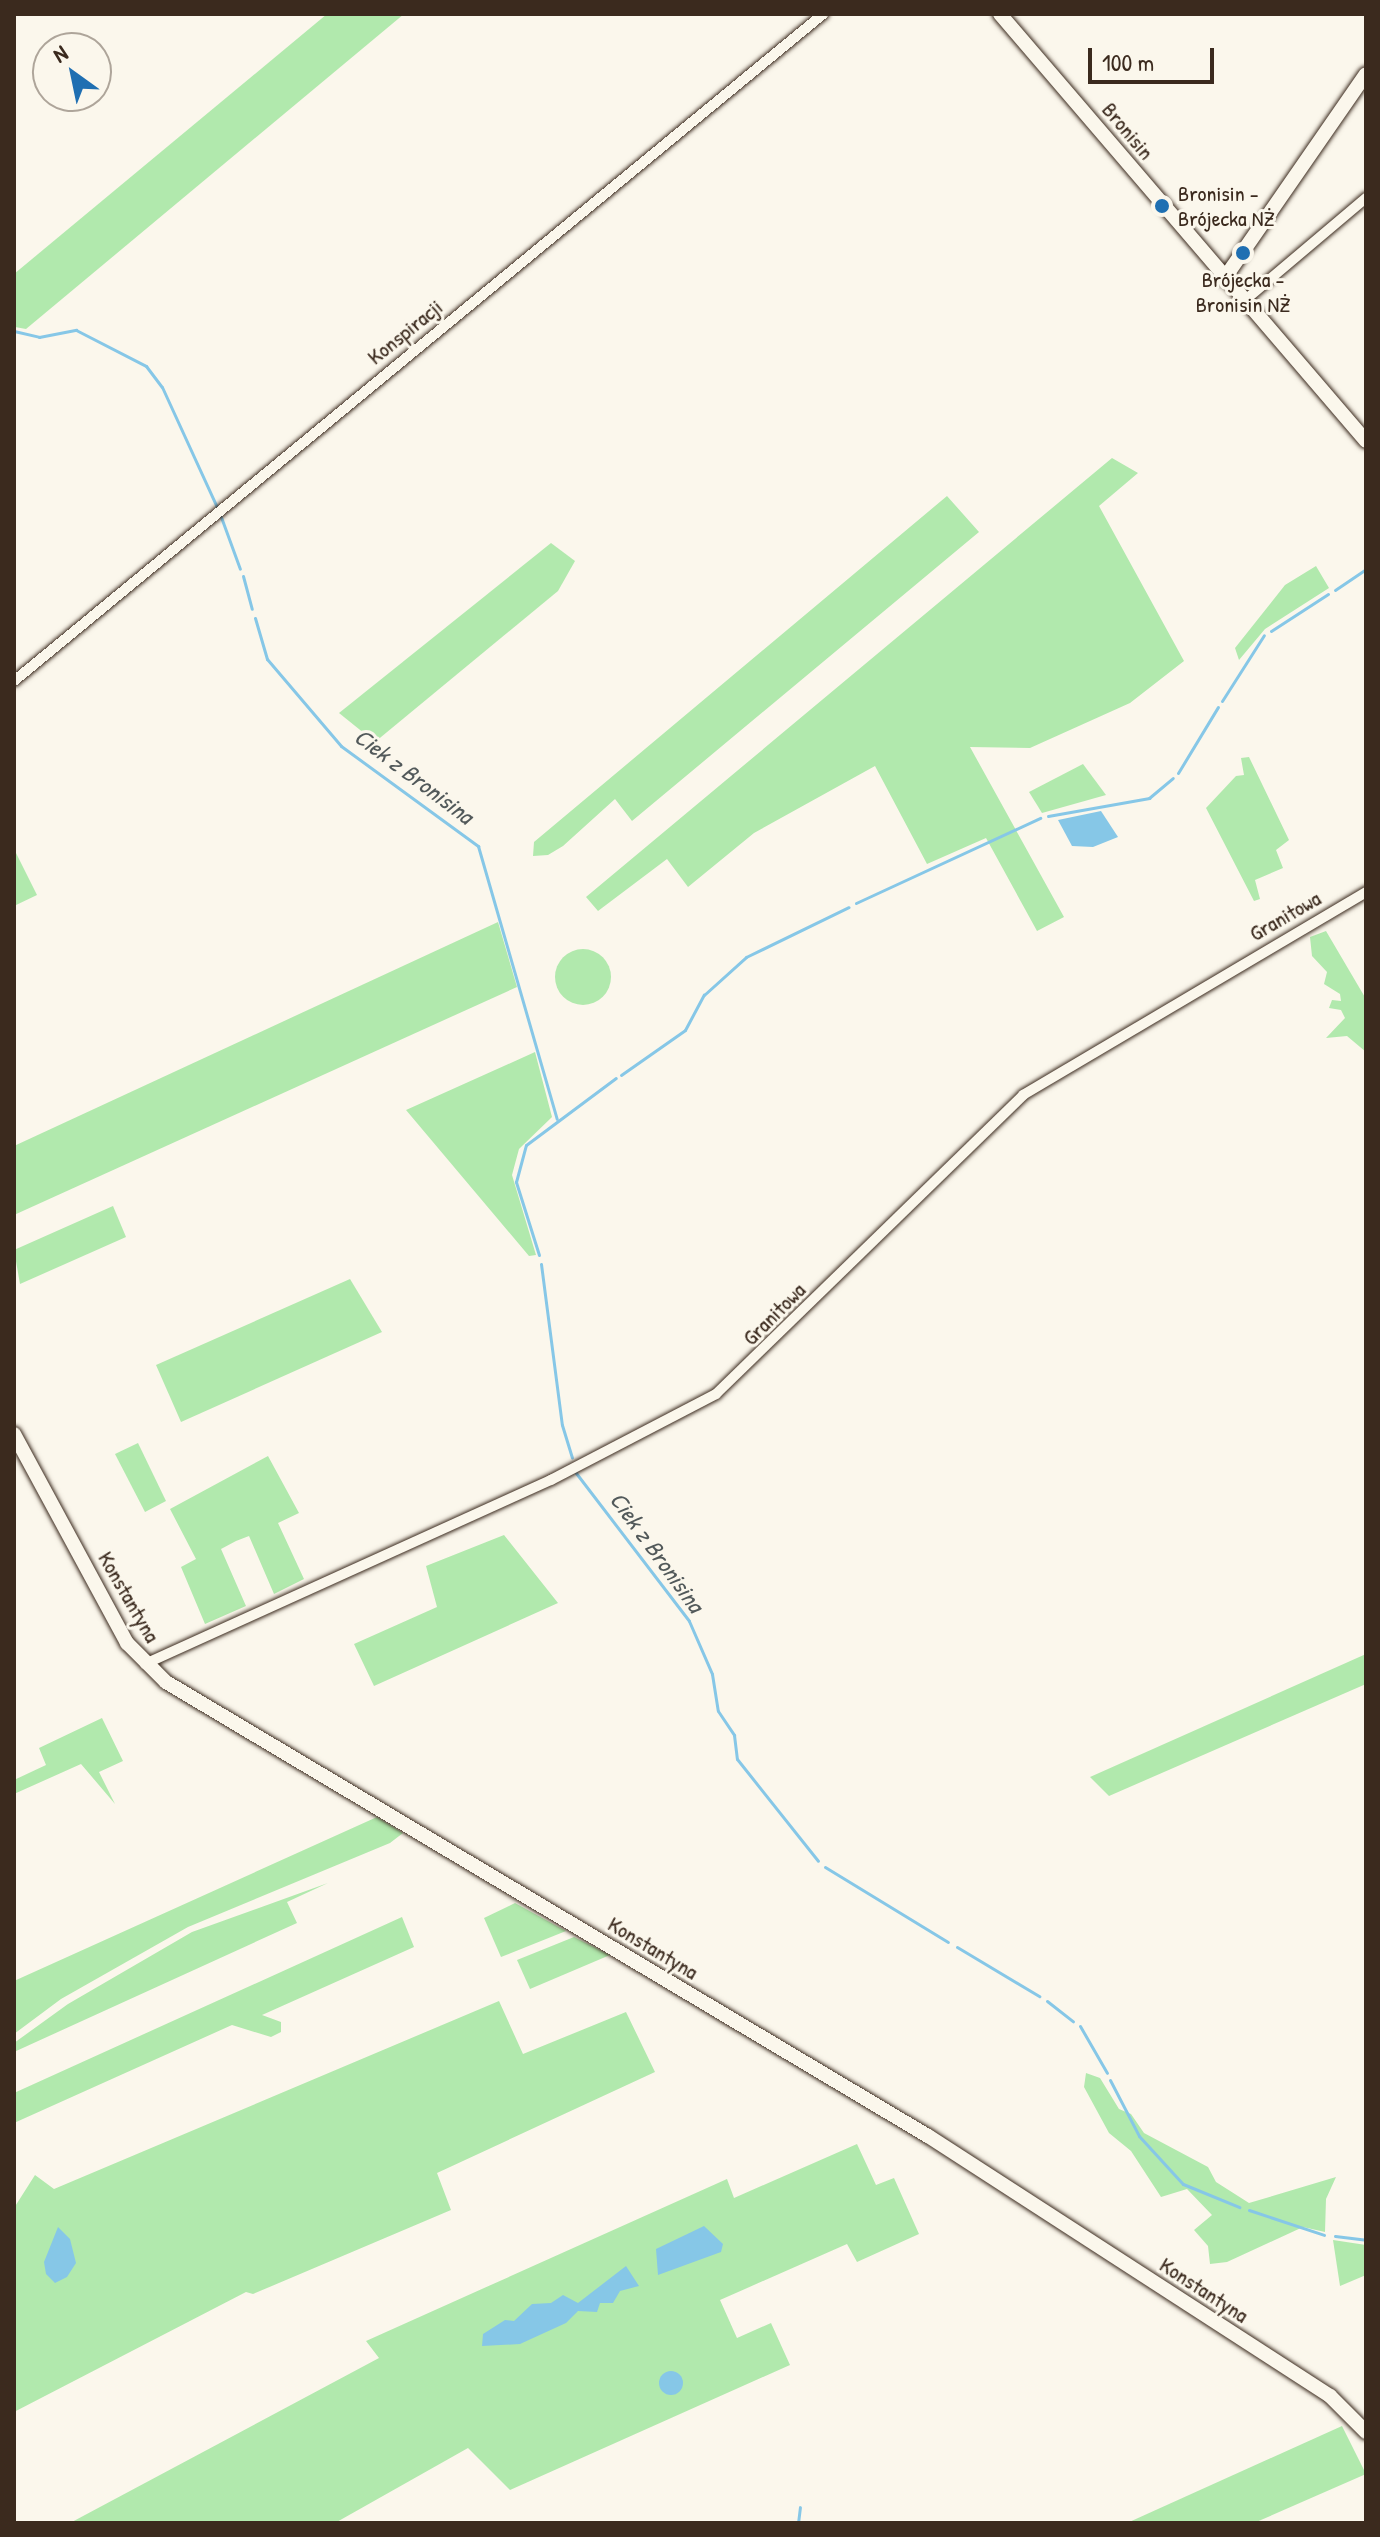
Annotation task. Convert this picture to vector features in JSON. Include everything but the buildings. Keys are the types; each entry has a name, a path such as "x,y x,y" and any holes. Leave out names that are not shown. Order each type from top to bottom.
{"street":[{"name":"Konspiracji","path":"14,681 823,14"},
{"name":"Bronisin","path":"1000,14 1366,441"},
{"path":"1224,279 1366,74"},
{"path":"1244,301 1366,198"},
{"name":"Granitowa","path":"145,1664 551,1480 716,1394 1023,1095 1366,892"},
{"name":"Konstantyna","path":"14,1434 127,1643 166,1682 928,2136 1330,2396 1362,2426"}],"green space":[{"path":"327,14 404,14 26,329 15,327 14,274"},
{"path":"1112,458 1138,473 1099,506 1184,661 1130,703 1030,748 970,747 1064,917 1037,931 986,838 927,864 875,766 754,833 688,887 667,859 598,911 586,897"},
{"path":"947,496 979,532 632,821 615,799 563,846 548,855 533,856 534,842"},
{"path":"551,543 575,561 558,591 375,742 339,713"},
{"path":"1316,566 1329,588 1265,629 1239,660 1235,648 1285,585"},
{"path":"1249,757 1289,840 1276,850 1283,868 1255,880 1260,899 1254,901 1206,808 1236,776 1244,775 1241,758"},
{"path":"1083,764 1106,795 1042,813 1029,792"},
{"path":"14,849 37,895 14,906"},
{"path":"498,922 517,987 14,1215 14,1146"},
{"path":"1326,931 1366,999 1366,1052 1347,1036 1326,1038 1345,1018 1341,1010 1329,1008 1332,1000 1341,1001 1340,994 1324,984 1327,972 1312,956 1310,937"},
{"path":"583,949 603,957 611,977 603,997 583,1005 563,997 555,977 563,957"},
{"path":"535,1052 552,1117 519,1149 512,1175 536,1255 529,1256 406,1110"},
{"path":"113,1206 126,1237 20,1284 14,1250"},
{"path":"350,1279 382,1332 181,1422 156,1365"},
{"path":"138,1443 166,1501 145,1512 115,1454"},
{"path":"268,1456 299,1513 278,1523 304,1579 274,1594 249,1536 236,1541 221,1549 246,1606 205,1624 181,1567 196,1559 170,1509"},
{"path":"504,1535 558,1603 374,1686 354,1644 437,1607 426,1566"},
{"path":"1366,1654 1366,1684 1109,1796 1090,1777"},
{"path":"102,1718 123,1761 99,1772 115,1804 81,1764 14,1794 14,1780 46,1765 39,1748"},
{"path":"377,1817 403,1833 390,1843 188,1927 61,1999 14,2034 14,1981"},
{"path":"328,1883 287,1902 297,1923 14,2052 14,2043 68,2004 192,1932"},
{"path":"515,1903 566,1931 501,1957 484,1918"},
{"path":"402,1917 414,1947 262,2015 281,2022 281,2032 271,2037 232,2025 14,2123 14,2093"},
{"path":"574,1937 610,1955 530,1989 517,1960"},
{"path":"499,2001 523,2054 626,2012 655,2072 437,2173 451,2210 253,2294 246,2292 14,2412 14,2208 35,2175 54,2189"},
{"path":"1086,2073 1100,2078 1119,2109 1131,2114 1144,2133 1208,2167 1216,2182 1249,2203 1336,2177 1326,2199 1325,2232 1303,2227 1227,2262 1210,2264 1208,2246 1194,2230 1212,2215 1187,2189 1161,2197 1131,2151 1109,2133 1084,2087"},
{"path":"857,2144 876,2185 894,2178 919,2234 857,2262 847,2244 720,2300 737,2338 771,2323 790,2365 510,2490 468,2448 335,2523 70,2523 379,2358 366,2341 727,2179 734,2198"},
{"path":"1333,2240 1366,2245 1366,2275 1340,2286"},
{"path":"1342,2426 1366,2474 1254,2523 1127,2523"}],"water":[{"path":"1101,811 1118,837 1093,847 1072,846 1058,820"},
{"path":"704,2226 723,2244 721,2252 658,2275 656,2249"},
{"path":"58,2227 70,2239 76,2263 67,2277 55,2283 46,2274 44,2262"},
{"path":"626,2266 639,2286 620,2291 613,2303 600,2303 597,2312 578,2311 566,2323 520,2344 482,2346 483,2334 505,2320 514,2321 532,2304 551,2303 563,2295 578,2303"},
{"path":"671,2371 680,2374 683,2383 680,2392 671,2395 662,2392 659,2383 662,2374"}],"waterway":[{"name":"Ciek z Bronisina","path":"14,331 39,337 76,330 146,366 162,387 217,507"},
{"name":"Ciek z Bronisina","path":"221,517 240,569"},
{"name":"Ciek z Bronisina","path":"1335,590 1366,569"},
{"name":"Ciek z Bronisina","path":"243,576 252,609"},
{"name":"Ciek z Bronisina","path":"1271,631 1328,594"},
{"name":"Ciek z Bronisina","path":"255,618 267,659 341,746 478,846 557,1119"},
{"name":"Ciek z Bronisina","path":"1222,701 1264,635"},
{"name":"Ciek z Bronisina","path":"1178,773 1218,707"},
{"name":"Ciek z Bronisina","path":"1048,816 1149,798 1173,778"},
{"name":"Ciek z Bronisina","path":"856,903 1040,818"},
{"name":"Ciek z Bronisina","path":"621,1075 685,1030 704,995 746,957 849,907"},
{"name":"Ciek z Bronisina","path":"539,1255 516,1182 526,1145 616,1078"},
{"name":"Ciek z Bronisina","path":"541,1264 562,1425 572,1458"},
{"name":"Ciek z Bronisina","path":"576,1473 689,1621 712,1674 718,1711 734,1735 737,1759 818,1861"},
{"name":"Ciek z Bronisina","path":"825,1867 948,1942"},
{"name":"Ciek z Bronisina","path":"957,1947 1039,1996"},
{"name":"Ciek z Bronisina","path":"1047,2001 1073,2021"},
{"name":"Ciek z Bronisina","path":"1080,2026 1107,2073"},
{"name":"Ciek z Bronisina","path":"1110,2080 1139,2136 1183,2184 1239,2207"},
{"name":"Ciek z Bronisina","path":"1249,2210 1324,2235"},
{"name":"Ciek z Bronisina","path":"1335,2236 1366,2240"},
{"path":"798,2523 800,2507"}],"place":[{"name":"Bronisin - Brójecka NŻ","path":"1162,206"},
{"name":"Brójecka - Bronisin NŻ","path":"1243,253"}]}
